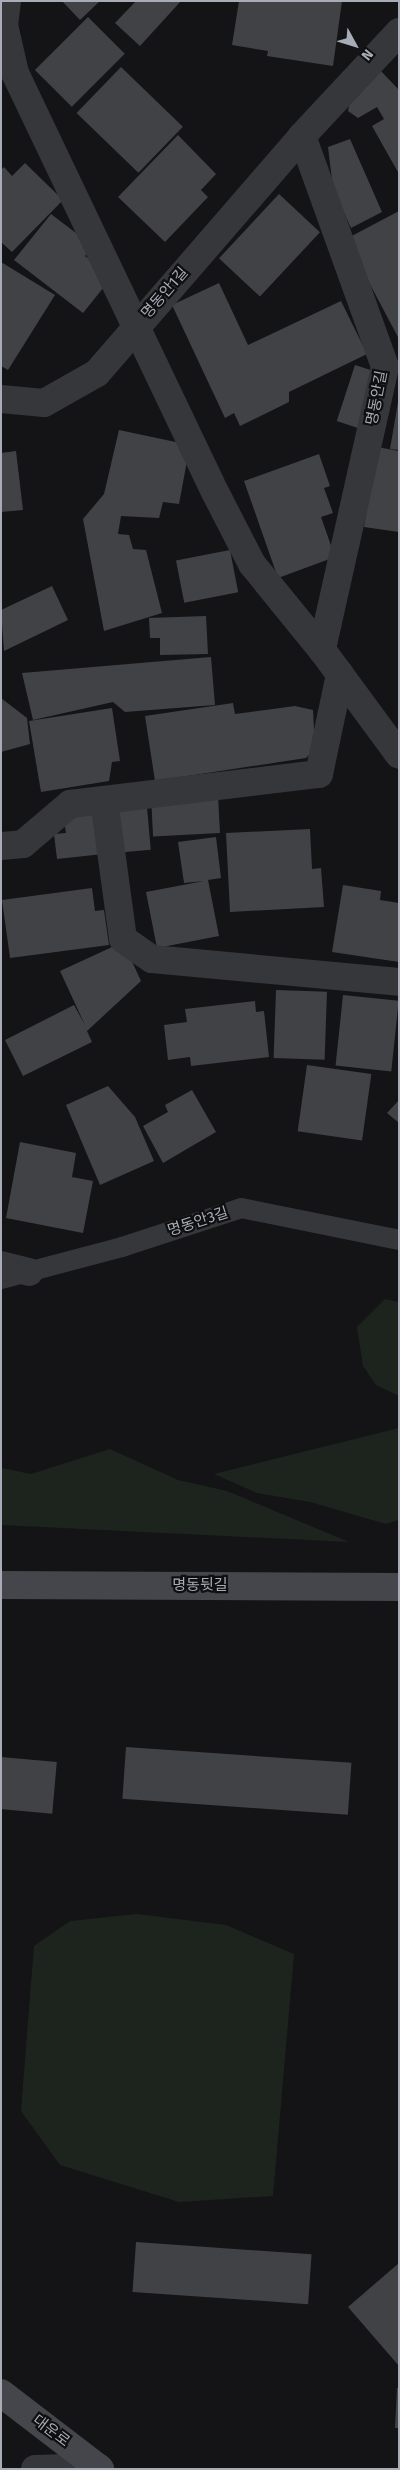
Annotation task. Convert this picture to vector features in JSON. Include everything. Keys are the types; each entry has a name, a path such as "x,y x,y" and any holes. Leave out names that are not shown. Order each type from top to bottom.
{"street":[{"path":"7,1 4,24 16,73 252,564 322,650 399,755"},
{"path":"302,136 399,32"},
{"name":"명동안1길","path":"1,399 44,403 98,373 137,324 302,136"},
{"name":"명동안길","path":"302,136 392,367 322,650"},
{"path":"1,846 23,844 70,804 318,774 340,674"},
{"path":"104,800 123,939 152,959 399,982"},
{"path":"1,1264 29,1272"},
{"name":"명동뒷길","path":"1,1585 399,1587"},
{"name":"대운로","path":"1,2393 99,2468"},
{"path":"35,2469 99,2468"}],"lane":[{"name":"명동안3길","path":"1,1280 240,1208 399,1240"}],"shaded area":[{"path":"385,1299 399,1302 399,1396 376,1385 363,1366 357,1327"},
{"path":"399,1428 399,1520 386,1524 310,1502 257,1493 214,1474"},
{"path":"110,1449 178,1480 227,1491 349,1542 1,1525 1,1468 31,1474"},
{"path":"137,1914 226,1925 294,1954 273,2196 179,2202 60,2165 21,2111 34,1946 70,1921"}],"building":[{"path":"62,1 100,1 80,20"},
{"path":"136,1 181,1 140,46 115,23"},
{"path":"239,1 342,1 333,66 267,56 268,51 232,45"},
{"path":"88,17 125,54 72,107 35,70"},
{"path":"121,67 183,127 138,173 77,113"},
{"path":"380,70 399,90 399,174 372,126 384,119 377,107 358,118 348,111 350,100"},
{"path":"178,135 216,174 201,190 208,197 165,242 118,197"},
{"path":"350,139 382,212 351,228 333,188 328,147"},
{"path":"25,163 63,200 12,252 1,242 1,170 4,167 12,176"},
{"path":"279,194 320,232 260,297 219,258"},
{"path":"399,211 399,339 346,239"},
{"path":"51,214 93,246 85,256 112,277 83,313 14,260"},
{"path":"1,262 55,295 8,370 1,366"},
{"path":"219,283 248,345 341,301 367,354 289,392 289,402 240,426 234,413 225,418 172,305"},
{"path":"355,365 376,372 358,428 337,421"},
{"path":"399,402 399,450 390,449"},
{"path":"119,430 190,445 179,504 163,502 159,518 121,516 118,534 129,535 133,549 146,550 162,613 104,631 83,519 104,494"},
{"path":"377,447 399,451 399,532 364,527"},
{"path":"16,451 23,510 1,512 1,453"},
{"path":"319,454 330,486 324,488 333,513 321,517 335,557 278,578 244,481"},
{"path":"230,550 238,592 184,603 176,560"},
{"path":"52,586 68,620 4,651 1,610"},
{"path":"206,616 208,654 160,655 160,638 150,638 149,618"},
{"path":"211,657 215,705 125,712 113,702 33,720 22,673"},
{"path":"1,698 27,718 30,744 1,752"},
{"path":"233,703 235,714 295,706 313,710 315,749 306,758 155,781 145,716"},
{"path":"112,708 120,761 112,762 109,781 41,792 29,721"},
{"path":"218,795 220,833 153,836 151,799"},
{"path":"147,807 151,850 117,853 113,810"},
{"path":"99,810 103,854 57,859 54,834 66,833 63,814"},
{"path":"310,829 312,869 321,868 324,907 230,912 226,833"},
{"path":"216,837 221,878 208,880 219,936 157,948 146,892 204,881 184,883 178,842"},
{"path":"343,885 381,891 380,900 399,903 399,962 332,952"},
{"path":"92,888 95,911 104,910 109,945 10,958 2,900"},
{"path":"123,942 141,981 87,1031 92,1042 23,1076 5,1040 74,1005 85,1025 60,971"},
{"path":"276,990 327,992 325,1060 274,1058"},
{"path":"343,995 399,1001 391,1071 336,1066"},
{"path":"255,1001 256,1012 264,1011 269,1057 191,1066 190,1057 168,1060 164,1025 187,1022 185,1009"},
{"path":"307,1065 371,1074 362,1140 298,1131"},
{"path":"108,1086 135,1117 154,1161 100,1185 66,1105"},
{"path":"192,1090 216,1132 163,1163 143,1126 168,1112 165,1105"},
{"path":"399,1100 399,1123 387,1113"},
{"path":"20,1142 76,1153 72,1177 93,1181 83,1233 6,1218"},
{"path":"126,1747 351,1763 348,1815 122,1799"},
{"path":"1,1757 57,1762 52,1814 1,1809"},
{"path":"136,2242 312,2254 308,2304 133,2292"},
{"path":"399,2263 399,2366 348,2307"},
{"path":"397,2388 399,2388 399,2428 395,2428"}]}
